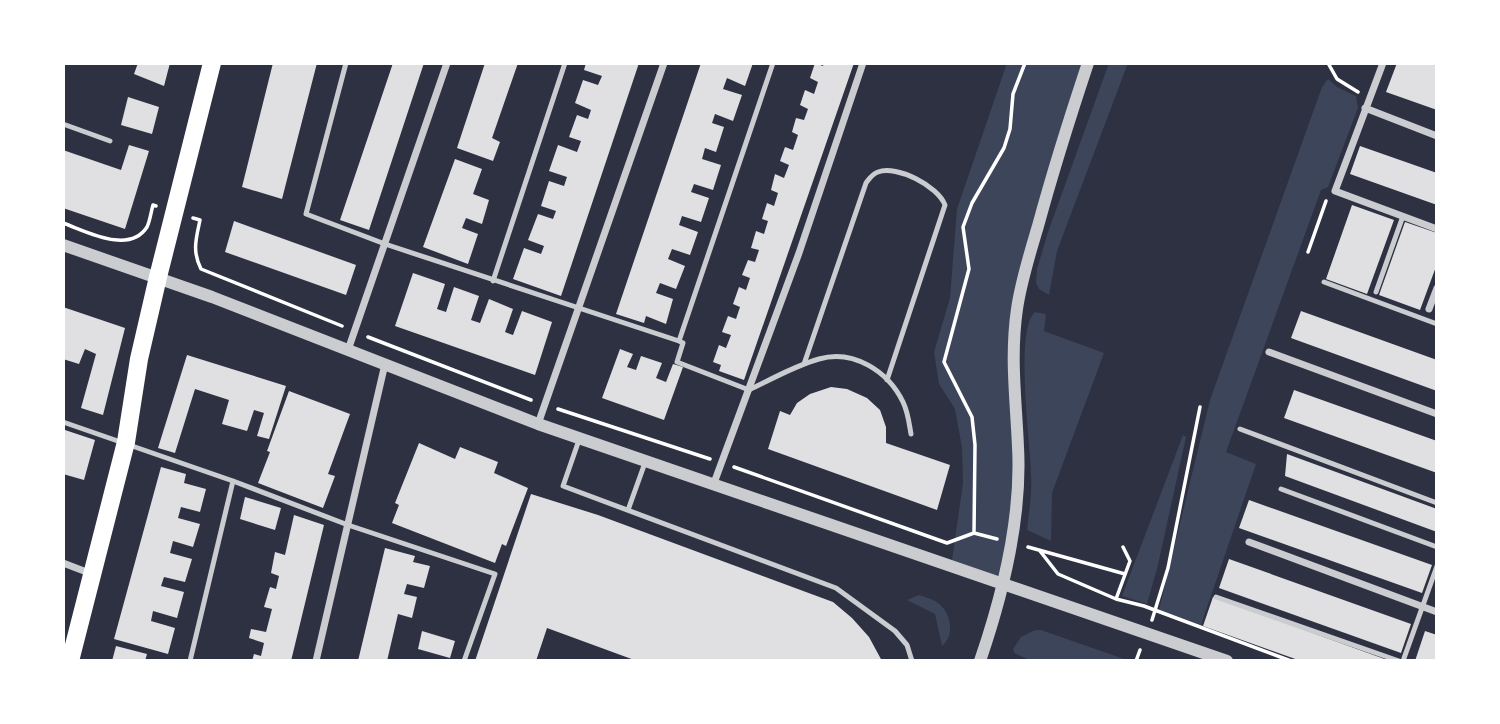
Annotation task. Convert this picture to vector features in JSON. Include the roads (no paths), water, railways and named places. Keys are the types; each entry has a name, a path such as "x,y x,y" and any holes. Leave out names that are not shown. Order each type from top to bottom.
{"main road":[{"path":"70,661 125,442 139,359 158,277 212,63"}],"street":[{"path":"348,351 447,63"},
{"path":"538,424 664,63"},
{"path":"715,483 799,253 863,63"},
{"path":"980,661 1002,583 1018,487 1013,387 1017,306 1062,141 1088,63"},
{"path":"1383,63 1335,191 1437,229"},
{"path":"1365,108 1437,136"},
{"path":"63,245 158,277 538,424 1227,661"},
{"path":"1429,309 1437,288"},
{"path":"1269,352 1437,414"},
{"path":"316,661 385,364"},
{"path":"1249,542 1437,612"},
{"path":"63,563 93,574"}],"lane":[{"path":"346,63 306,214 492,281 679,341 684,343 677,362 749,390 821,358 840,356 867,365 887,380 905,405 911,433"},
{"path":"492,281 565,63"},
{"path":"679,341 773,63"},
{"path":"63,124 110,141"},
{"path":"804,364 866,183 873,174 881,170 894,172 928,184 936,191 944,205 887,380"},
{"path":"1376,292 1403,216"},
{"path":"1324,282 1437,324"},
{"path":"63,422 233,481 348,525 495,574 464,661"},
{"path":"1240,429 1437,502"},
{"path":"579,438 563,485 836,588 895,631 907,645 912,661"},
{"path":"628,510 646,460"},
{"path":"190,661 233,481"},
{"path":"1281,489 1437,547"},
{"path":"1216,597 1401,661 1437,566"}]}
